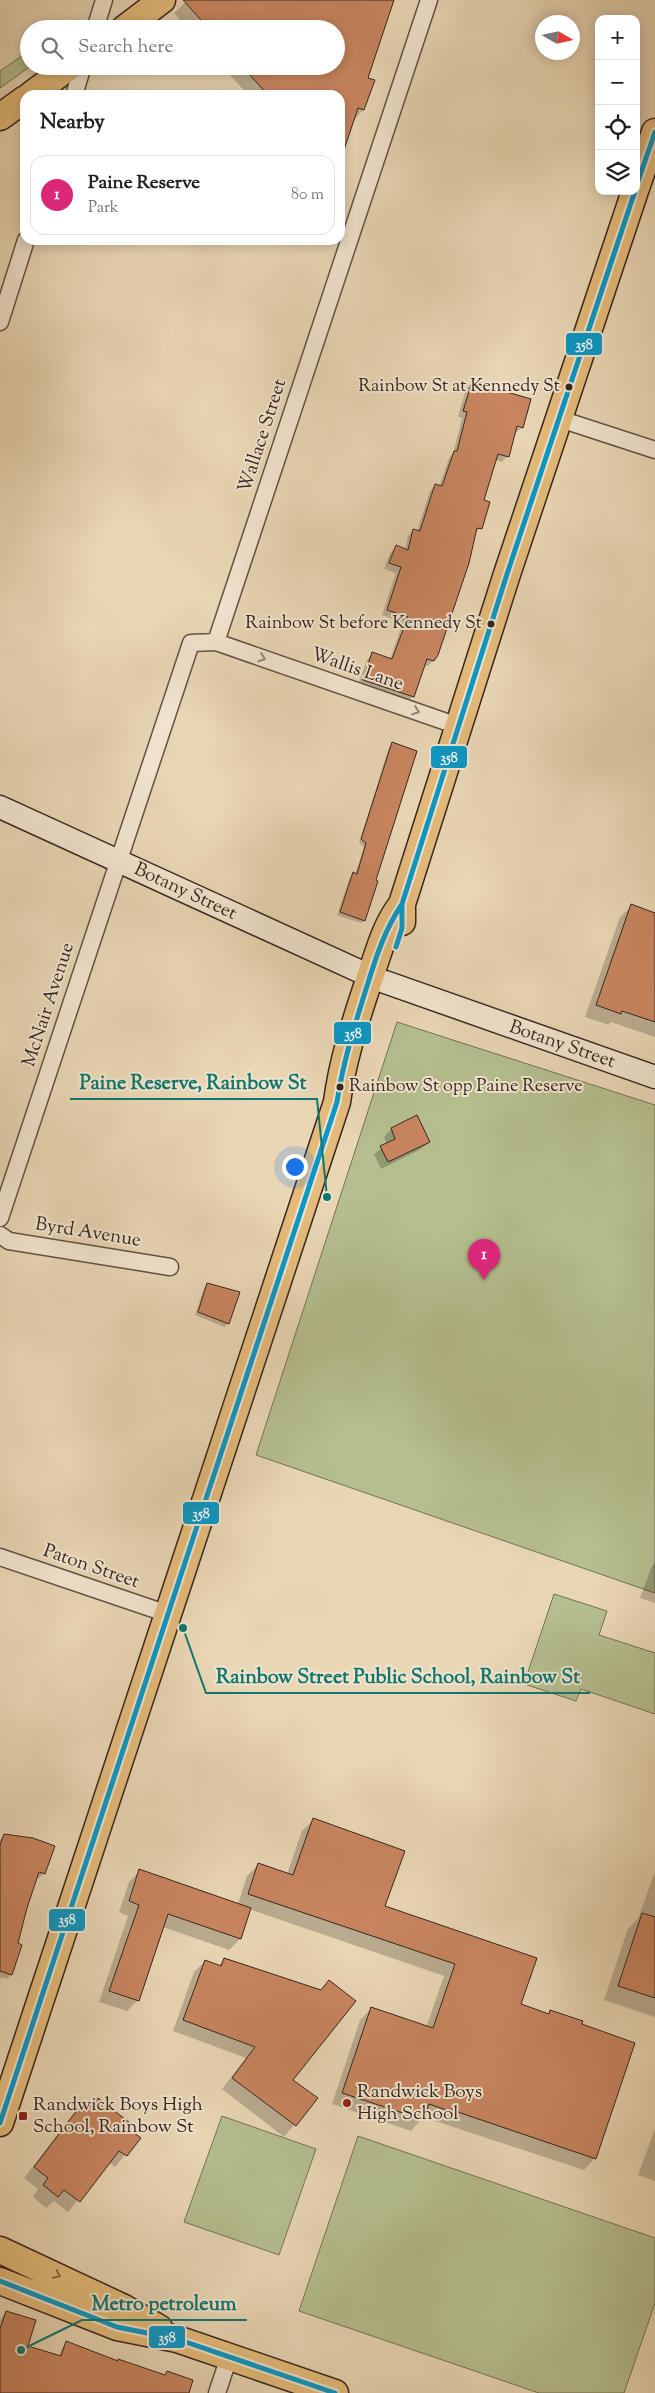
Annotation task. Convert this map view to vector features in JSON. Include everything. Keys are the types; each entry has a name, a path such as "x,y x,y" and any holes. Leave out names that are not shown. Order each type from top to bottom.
{"main road":[{"path":"136,20 162,0"},
{"path":"37,90 58,75"},
{"path":"640,178 655,132"},
{"path":"0,2123 337,1102 342,1065 377,979 402,928 402,904 458,726 634,195"},
{"path":"0,2250 124,2308 177,2339"},
{"path":"0,2281 117,2326 177,2339 334,2393"}],"street":[{"path":"98,20 104,0"},
{"name":"Wallace Street","path":"216,642 429,0"},
{"path":"76,90 80,75"},
{"path":"0,322 24,245"},
{"path":"560,419 655,450"},
{"path":"117,860 191,643 216,642"},
{"name":"Wallis Lane","path":"216,642 458,726"},
{"name":"Botany Street","path":"0,807 377,979 655,1077"},
{"name":"McNair Avenue","path":"0,1218 117,860"},
{"name":"Byrd Avenue","path":"0,1235 9,1240 170,1267"},
{"name":"Paton Street","path":"0,1557 168,1614"},
{"path":"217,2393 229,2357"}],"green space":[{"path":"20,57 20,74 0,88 0,71"},
{"path":"397,1022 655,1105 655,1593 256,1455"},
{"path":"554,1594 607,1611 599,1635 655,1653 655,1714 581,1689 576,1701 524,1684"},
{"path":"222,2116 316,2149 279,2255 184,2222"},
{"path":"358,2136 655,2238 655,2303 624,2393 539,2393 299,2311"}],"building":[{"path":"183,0 394,0 368,78 375,80 364,110 358,108 345,147 345,90 264,90 250,75 345,75 345,20 201,20"},
{"path":"472,382 531,399 523,428 517,426 509,457 498,454 484,500 490,502 482,529 477,528 469,563 438,655 434,661 427,659 414,697 363,680 372,652 392,659 408,617 387,610 401,567 389,563 396,545 408,550 413,529 420,531 435,484 442,486 454,451 457,451 467,412 463,411"},
{"path":"392,742 417,751 365,921 340,912 353,872 357,874 366,843 361,839"},
{"path":"631,904 655,913 655,1022 622,1011 621,1014 596,1005"},
{"path":"417,1115 430,1142 388,1162 380,1146 395,1139 391,1128"},
{"path":"207,1283 240,1292 229,1324 198,1312"},
{"path":"313,1818 405,1851 385,1906 537,1958 521,2004 549,2014 550,2010 583,2021 582,2024 635,2043 596,2159 449,2109 449,2111 429,2104 424,2120 342,2093 371,2007 433,2028 455,1964 248,1894 258,1863 293,1875"},
{"path":"4,1834 33,1838 55,1846 45,1874 39,1872 27,1908 18,1943 22,1945 12,1975 0,1971 0,1845"},
{"path":"139,1869 251,1908 241,1939 168,1914 139,2001 109,1991 139,1905 129,1901"},
{"path":"642,1913 655,1917 655,1998 618,1986"},
{"path":"224,1958 321,1990 329,1980 356,2001 293,2080 318,2098 296,2126 232,2078 255,2047 183,2020 205,1960 221,1966"},
{"path":"98,2098 130,2123 126,2127 141,2138 127,2156 119,2151 80,2202 64,2190 58,2197 43,2185 48,2178 34,2167 84,2101 91,2107"},
{"path":"6,2311 36,2320 28,2346 61,2356 66,2341 118,2361 118,2359 165,2375 167,2371 193,2380 189,2393 0,2393 0,2329"}],"transit line":[{"name":"358","path":"640,175 655,132"},
{"name":"358","path":"396,947 402,928 402,904 507,574 634,195"},
{"name":"358","path":"0,2123 337,1102 350,1043 374,964 386,933 402,904"},
{"name":"358","path":"0,2281 117,2327 177,2339 335,2393"}],"place":[{"name":"Rainbow St at Kennedy St","path":"569,387"},
{"name":"Rainbow St before Kennedy St","path":"491,624"},
{"name":"Rainbow St opp Paine Reserve","path":"340,1087"},
{"name":"Paine Reserve, Rainbow St","path":"327,1197"},
{"name":"Paine Reserve","path":"484,1280"},
{"name":"Rainbow Street Public School, Rainbow St","path":"183,1628"},
{"name":"Randwick Boys High School","path":"347,2103"},
{"name":"Randwick Boys High School, Rainbow St","path":"23,2116"},
{"name":"Metro petroleum","path":"21,2350"}]}
